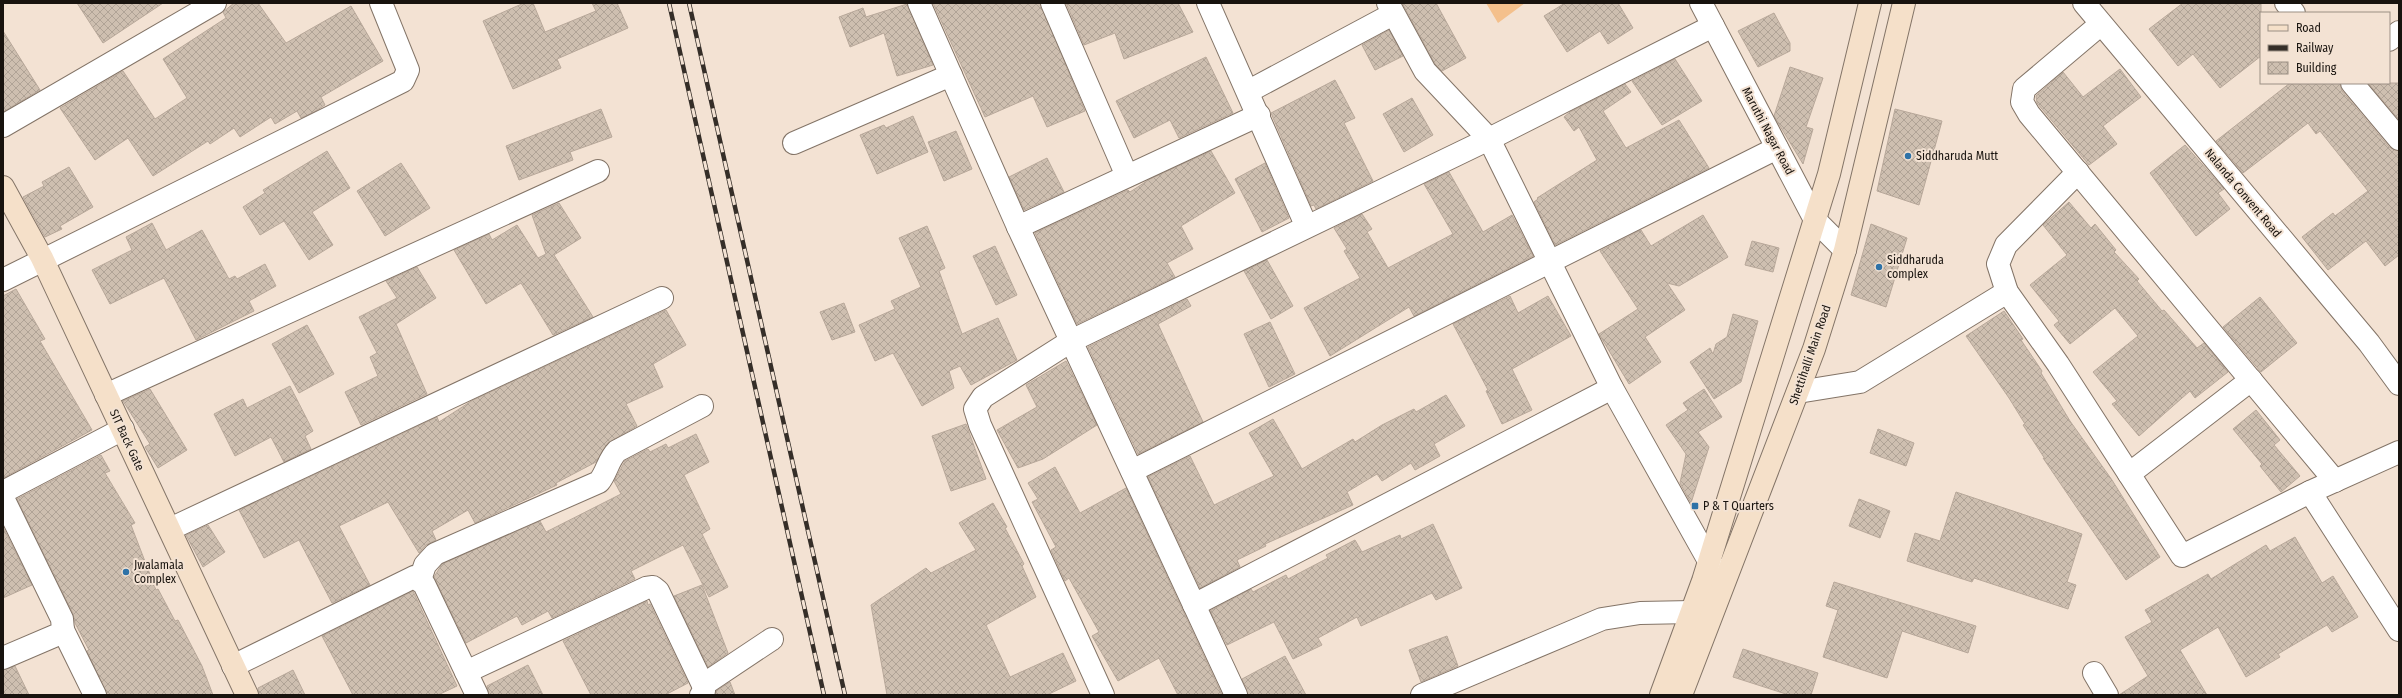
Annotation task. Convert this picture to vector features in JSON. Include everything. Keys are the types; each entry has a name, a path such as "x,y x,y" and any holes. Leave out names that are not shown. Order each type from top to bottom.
{"main road":[{"path":"1661,695 1709,561 1829,174 1870,3"},
{"name":"Shettihalli Main Road","path":"1681,695 1726,582 1814,349 1845,250 1904,3"},
{"name":"SIT Back Gate","path":"3,187 42,258 247,695"}],"street":[{"path":"3,126 215,3"},
{"path":"3,280 42,258 403,81 407,76 408,70 381,3"},
{"path":"919,3 1018,227 1236,695"},
{"path":"1052,3 1127,176"},
{"path":"1208,3 1249,91 1306,226"},
{"name":"Maruthi Nagar Road","path":"1702,3 1815,220 1845,250"},
{"name":"Nalanda Convent Road","path":"2085,3 2369,343 2399,384"},
{"path":"2286,3 2293,12"},
{"path":"1249,91 1391,8 1425,71 1489,139 1612,388 1709,561 1726,582"},
{"path":"2102,24 2024,89 2022,102 2029,114 2335,481"},
{"path":"1103,695 980,425 975,409 983,397 1072,341 1306,226 1489,139 1713,26"},
{"path":"2390,39 2399,32"},
{"path":"794,143 951,75"},
{"path":"2353,84 2399,139"},
{"path":"1018,227 1259,115"},
{"path":"1132,471 1777,148"},
{"path":"106,395 598,171"},
{"path":"2078,172 2006,245 1998,264 2007,292 2058,364 2182,556 2310,492 2399,452"},
{"path":"1798,392 1860,382 2007,292"},
{"path":"170,529 662,298"},
{"path":"2129,474 2250,380"},
{"path":"1194,605 1612,388"},
{"path":"420,580 425,565 435,554 599,482 605,474 610,458 616,451 702,406"},
{"path":"3,492 123,429"},
{"path":"2310,492 2399,630"},
{"path":"3,498 62,619 63,630 95,695"},
{"path":"233,666 414,577 420,580 476,695"},
{"path":"466,672 646,588 653,587 658,591 702,690 772,639"},
{"path":"1422,695 1602,619 1640,613 1692,612"},
{"path":"3,658 59,634 63,630"},
{"path":"2094,673 2107,695"}],"shaded area":[{"path":"1486,3 1525,3 1498,23"}],"building":[{"path":"77,3 163,3 103,43"},
{"path":"234,3 258,3 286,43 351,6 383,61 321,97 325,105 314,112 301,118 297,111 275,124 271,117 240,137 234,128 210,144 208,141 153,176 128,138 95,160 60,108 123,71 155,119 187,98 163,59 226,18 223,12"},
{"path":"524,3 533,3 545,32 596,11 592,3 617,3 628,28 557,59 561,68 513,89 483,21"},
{"path":"933,3 1040,3 1085,111 1047,127 1033,96 985,117"},
{"path":"1066,3 1178,3 1193,32 1124,59 1115,33 1084,45"},
{"path":"1402,3 1436,3 1466,58 1442,71 1435,64"},
{"path":"1565,3 1618,3 1633,28 1608,44 1600,31 1567,52 1544,16"},
{"path":"2183,3 2261,3 2260,57 2220,88 2193,54 2178,66 2149,29"},
{"path":"907,4 933,65 897,76 884,33 850,47 839,17 863,8 866,17"},
{"path":"1774,13 1790,43 1790,51 1758,67 1738,31"},
{"path":"1389,30 1403,56 1375,70 1362,45"},
{"path":"3,31 40,90 3,112"},
{"path":"1206,57 1233,113 1179,138 1170,120 1134,138 1116,101"},
{"path":"1675,59 1702,101 1662,125 1632,81"},
{"path":"1790,67 1823,78 1806,127 1813,129 1803,164 1774,116"},
{"path":"2120,69 2141,97 2103,126 2117,144 2089,165 2037,103 2036,96 2063,72 2083,97"},
{"path":"1335,80 1355,118 1344,123 1373,181 1316,209 1314,205 1311,206 1271,113"},
{"path":"2399,83 2399,120 2369,84"},
{"path":"1625,84 1631,92 1603,111 1626,148 1679,120 1709,168 1555,245 1534,202 1538,199 1537,198 1597,160 1579,127 1574,131 1564,117 1570,112"},
{"path":"2289,84 2340,84 2342,91 2389,147 2399,151 2399,255 2385,266 2366,241 2328,270 2302,237 2333,213 2335,216 2368,191 2320,131 2316,134 2308,123 2243,173 2216,141"},
{"path":"1412,98 1433,135 1404,152 1383,114"},
{"path":"601,109 612,137 570,152 573,160 519,180 506,146"},
{"name":"Siddharuda Mutt","path":"1895,109 1942,121 1919,205 1877,191"},
{"path":"913,116 928,152 877,174 860,135 884,125 886,128"},
{"path":"956,131 972,169 944,181 928,142"},
{"path":"2185,145 2224,189 2218,193 2230,209 2196,236 2150,173"},
{"path":"327,151 350,188 312,212 333,245 309,260 284,221 260,235 243,207 265,193 263,190"},
{"path":"1211,151 1235,193 1181,226 1193,249 1167,263 1175,277 1077,324 1035,233 1128,190 1130,192 1150,179"},
{"path":"1047,158 1064,192 1024,210 1009,177"},
{"path":"401,163 430,208 385,236 357,191"},
{"path":"1265,163 1289,218 1262,232 1235,179"},
{"path":"69,167 93,207 60,226 62,229 45,237 23,197 44,186 42,182"},
{"path":"1449,172 1483,232 1512,215 1533,256 1414,316 1409,307 1330,356 1304,308 1360,278 1344,251 1347,249 1334,228 1362,214 1372,229 1367,232 1388,268 1453,234 1424,184"},
{"path":"2069,202 2091,228 2095,224 2116,250 2114,252 2139,279 2137,281 2162,311 2164,310 2197,348 2204,343 2228,372 2195,398 2190,391 2139,436 2112,404 2117,401 2093,372 2138,336 2115,308 2070,344 2054,325 2059,321 2030,285 2067,255 2043,225"},
{"path":"559,203 581,238 554,255 593,317 553,335 521,283 486,304 454,250 489,234 492,240 517,225 538,258 546,254 532,215"},
{"path":"1703,215 1728,257 1679,286 1667,283 1685,310 1645,337 1661,362 1629,384 1599,334 1638,309 1600,251 1641,230 1651,246"},
{"path":"152,223 166,250 202,230 229,279 235,276 237,279 265,264 276,286 249,301 254,311 196,340 164,278 110,304 92,270 132,250 126,237"},
{"name":"Siddharuda complex","path":"1871,224 1907,238 1886,307 1851,295"},
{"path":"927,226 945,268 939,271 962,334 998,318 1017,360 971,385 960,366 949,371 954,388 922,406 893,353 875,361 859,325 895,309 891,301 921,287 899,238"},
{"path":"1752,241 1779,248 1773,272 1745,265"},
{"path":"995,246 1017,295 996,305 973,256"},
{"path":"1267,260 1293,306 1271,319 1244,271"},
{"path":"417,267 436,298 396,324 427,394 361,425 345,392 378,376 370,357 377,353 359,317 397,298 386,281"},
{"path":"16,289 45,339 40,341 92,430 3,478 3,296"},
{"path":"1510,296 1518,313 1548,296 1571,336 1512,369 1532,410 1502,424 1486,391 1488,390 1453,324"},
{"path":"2260,297 2297,343 2261,372 2223,327"},
{"path":"1187,299 1191,306 1158,324 1203,422 1138,454 1088,347"},
{"path":"844,303 855,332 832,340 820,312"},
{"path":"666,310 686,345 653,364 663,387 626,404 637,426 608,443 596,462 556,483 557,485 475,523 468,510 432,531 436,540 426,545 419,553 388,502 339,526 370,585 332,603 299,540 264,558 239,510 437,417 439,422 473,400"},
{"path":"2004,311 2023,339 2021,340 2042,371 2041,373 2070,421 2112,480 2160,557 2126,580 2043,458 2045,459 2023,425 2025,424 2009,398 1966,336"},
{"path":"1733,314 1758,321 1741,382 1714,399 1690,362 1710,348 1713,354 1716,344 1727,337"},
{"path":"1270,322 1295,374 1269,387 1244,334"},
{"path":"307,325 334,374 299,393 272,344"},
{"path":"1066,361 1097,425 1043,459 1018,468 997,430 1037,407 1026,385"},
{"path":"290,386 313,431 305,436 311,449 284,462 271,437 235,456 214,414 243,399 247,408"},
{"path":"150,389 187,450 158,468 145,447 150,444 123,401"},
{"path":"1704,389 1722,417 1698,432 1709,447 1691,503 1680,483 1686,454 1666,425 1688,410 1683,403"},
{"path":"1446,395 1465,426 1434,444 1440,456 1415,470 1411,463 1382,481 1377,474 1347,492 1353,505 1265,544 1266,546 1237,560 1240,567 1200,588 1148,477 1190,456 1214,505 1274,476 1249,433 1273,419 1302,469 1353,439 1355,442 1382,425 1414,409 1416,412"},
{"path":"2256,410 2280,440 2274,445 2300,476 2281,492 2260,466 2262,464 2233,429"},
{"path":"966,424 986,479 951,491 932,436"},
{"path":"1878,429 1914,443 1906,466 1870,453"},
{"path":"696,434 709,462 684,475 710,529 702,534 728,587 709,597 683,545 631,571 635,579 552,618 548,611 522,625 517,616 466,643 434,577 442,564 540,521 546,532 621,494 614,481 625,461 648,449 650,452 666,444 668,448"},
{"path":"101,455 110,471 105,473 135,523 131,525 156,590 158,589 175,621 178,620 202,666 213,695 107,695 87,651 89,650 75,623 73,614 17,499"},
{"path":"1055,467 1080,513 1126,488 1222,695 1178,695 1159,658 1118,681 1092,636 1099,632 1069,578 1065,581 1051,550 1056,547 1032,502 1038,499 1028,483"},
{"path":"1956,492 2082,534 2067,582 2076,585 2068,609 1974,578 1972,582 1907,561 1915,533 1940,541"},
{"path":"1859,499 1890,511 1880,538 1849,526"},
{"path":"993,503 1007,527 1005,528 1024,564 1022,566 1036,597 986,625 1010,677 1063,653 1076,681 1047,695 887,695 871,605 926,568 931,573 976,550 959,523"},
{"path":"1433,524 1462,588 1436,600 1432,593 1361,626 1357,617 1318,638 1322,645 1293,659 1274,622 1227,645 1210,611 1251,589 1253,592 1286,575 1288,579 1328,558 1326,555 1355,540 1362,552 1400,535 1401,539"},
{"path":"208,525 225,552 203,567 186,535"},
{"path":"3,527 32,585 3,598"},
{"path":"2295,537 2322,583 2333,576 2358,617 2332,632 2327,625 2278,654 2280,657 2246,677 2218,627 2180,650 2207,695 2119,695 2148,676 2125,637 2152,622 2145,610 2208,574 2211,579 2266,545 2270,551"},
{"path":"1834,582 1976,626 1968,653 1902,631 1887,678 1823,657 1838,610 1826,606"},
{"path":"702,585 728,653 708,667 674,596"},
{"path":"413,591 457,686 438,695 353,695 322,636"},
{"path":"647,601 648,605 650,604 688,683 665,695 591,695 563,641"},
{"path":"1447,636 1458,666 1421,682 1409,650"},
{"path":"1743,649 1818,673 1811,695 1789,695 1733,677"},
{"path":"1285,656 1306,695 1248,695 1242,679"},
{"path":"528,665 543,695 489,695 487,686"},
{"path":"15,666 29,695 3,695 3,670"},
{"path":"293,670 305,695 259,695 258,688"},
{"path":"730,682 735,695 716,695 716,691"}],"railway":[{"path":"669,3 824,695"},
{"path":"689,3 845,695"}],"place":[{"name":"Siddharuda Mutt","path":"1908,156"},
{"name":"Siddharuda complex","path":"1879,267"},
{"name":"P & T Quarters","path":"1695,506"},
{"name":"Jwalamala Complex","path":"126,572"}]}
